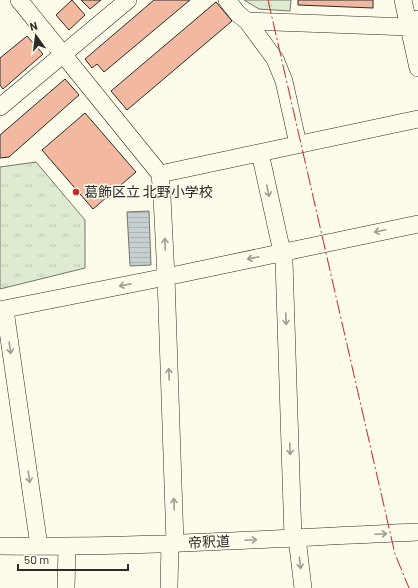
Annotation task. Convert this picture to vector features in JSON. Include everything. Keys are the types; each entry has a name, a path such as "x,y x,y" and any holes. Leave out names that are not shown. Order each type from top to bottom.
{"street":[{"path":"19,0 160,174 166,277 173,543 169,588"},
{"path":"0,107 128,0"},
{"path":"227,0 238,14 247,21 275,59 284,81 298,144"},
{"path":"403,0 413,23 418,68"},
{"path":"247,21 413,23"},
{"path":"160,174 418,119"},
{"path":"260,153 284,261 295,538 303,588"},
{"path":"39,546 2,310 418,224"},
{"name":"帝釈道","path":"0,546 67,547 418,532"},
{"path":"66,588 67,547"}],"green space":[{"path":"244,0 291,0 290,11 259,9"},
{"path":"36,162 85,220 85,268 0,289 0,167"}],"shaded area":[{"path":"149,211 151,265 130,266 127,212"}],"building":[{"path":"72,0 85,15 69,30 56,15"},
{"path":"81,0 101,0 90,9"},
{"path":"154,0 190,0 104,72 97,64 92,68 85,59"},
{"path":"298,0 373,0 373,8 298,5"},
{"path":"216,2 232,21 127,110 111,91"},
{"path":"27,36 43,54 3,89 0,85 0,58"},
{"path":"65,79 79,95 9,157 0,158 0,135"},
{"path":"85,113 136,172 93,209 42,150"}],"power":[{"path":"268,0 395,554 409,588"}],"place":[{"name":"葛飾区立 北野小学校","path":"76,192"}]}
